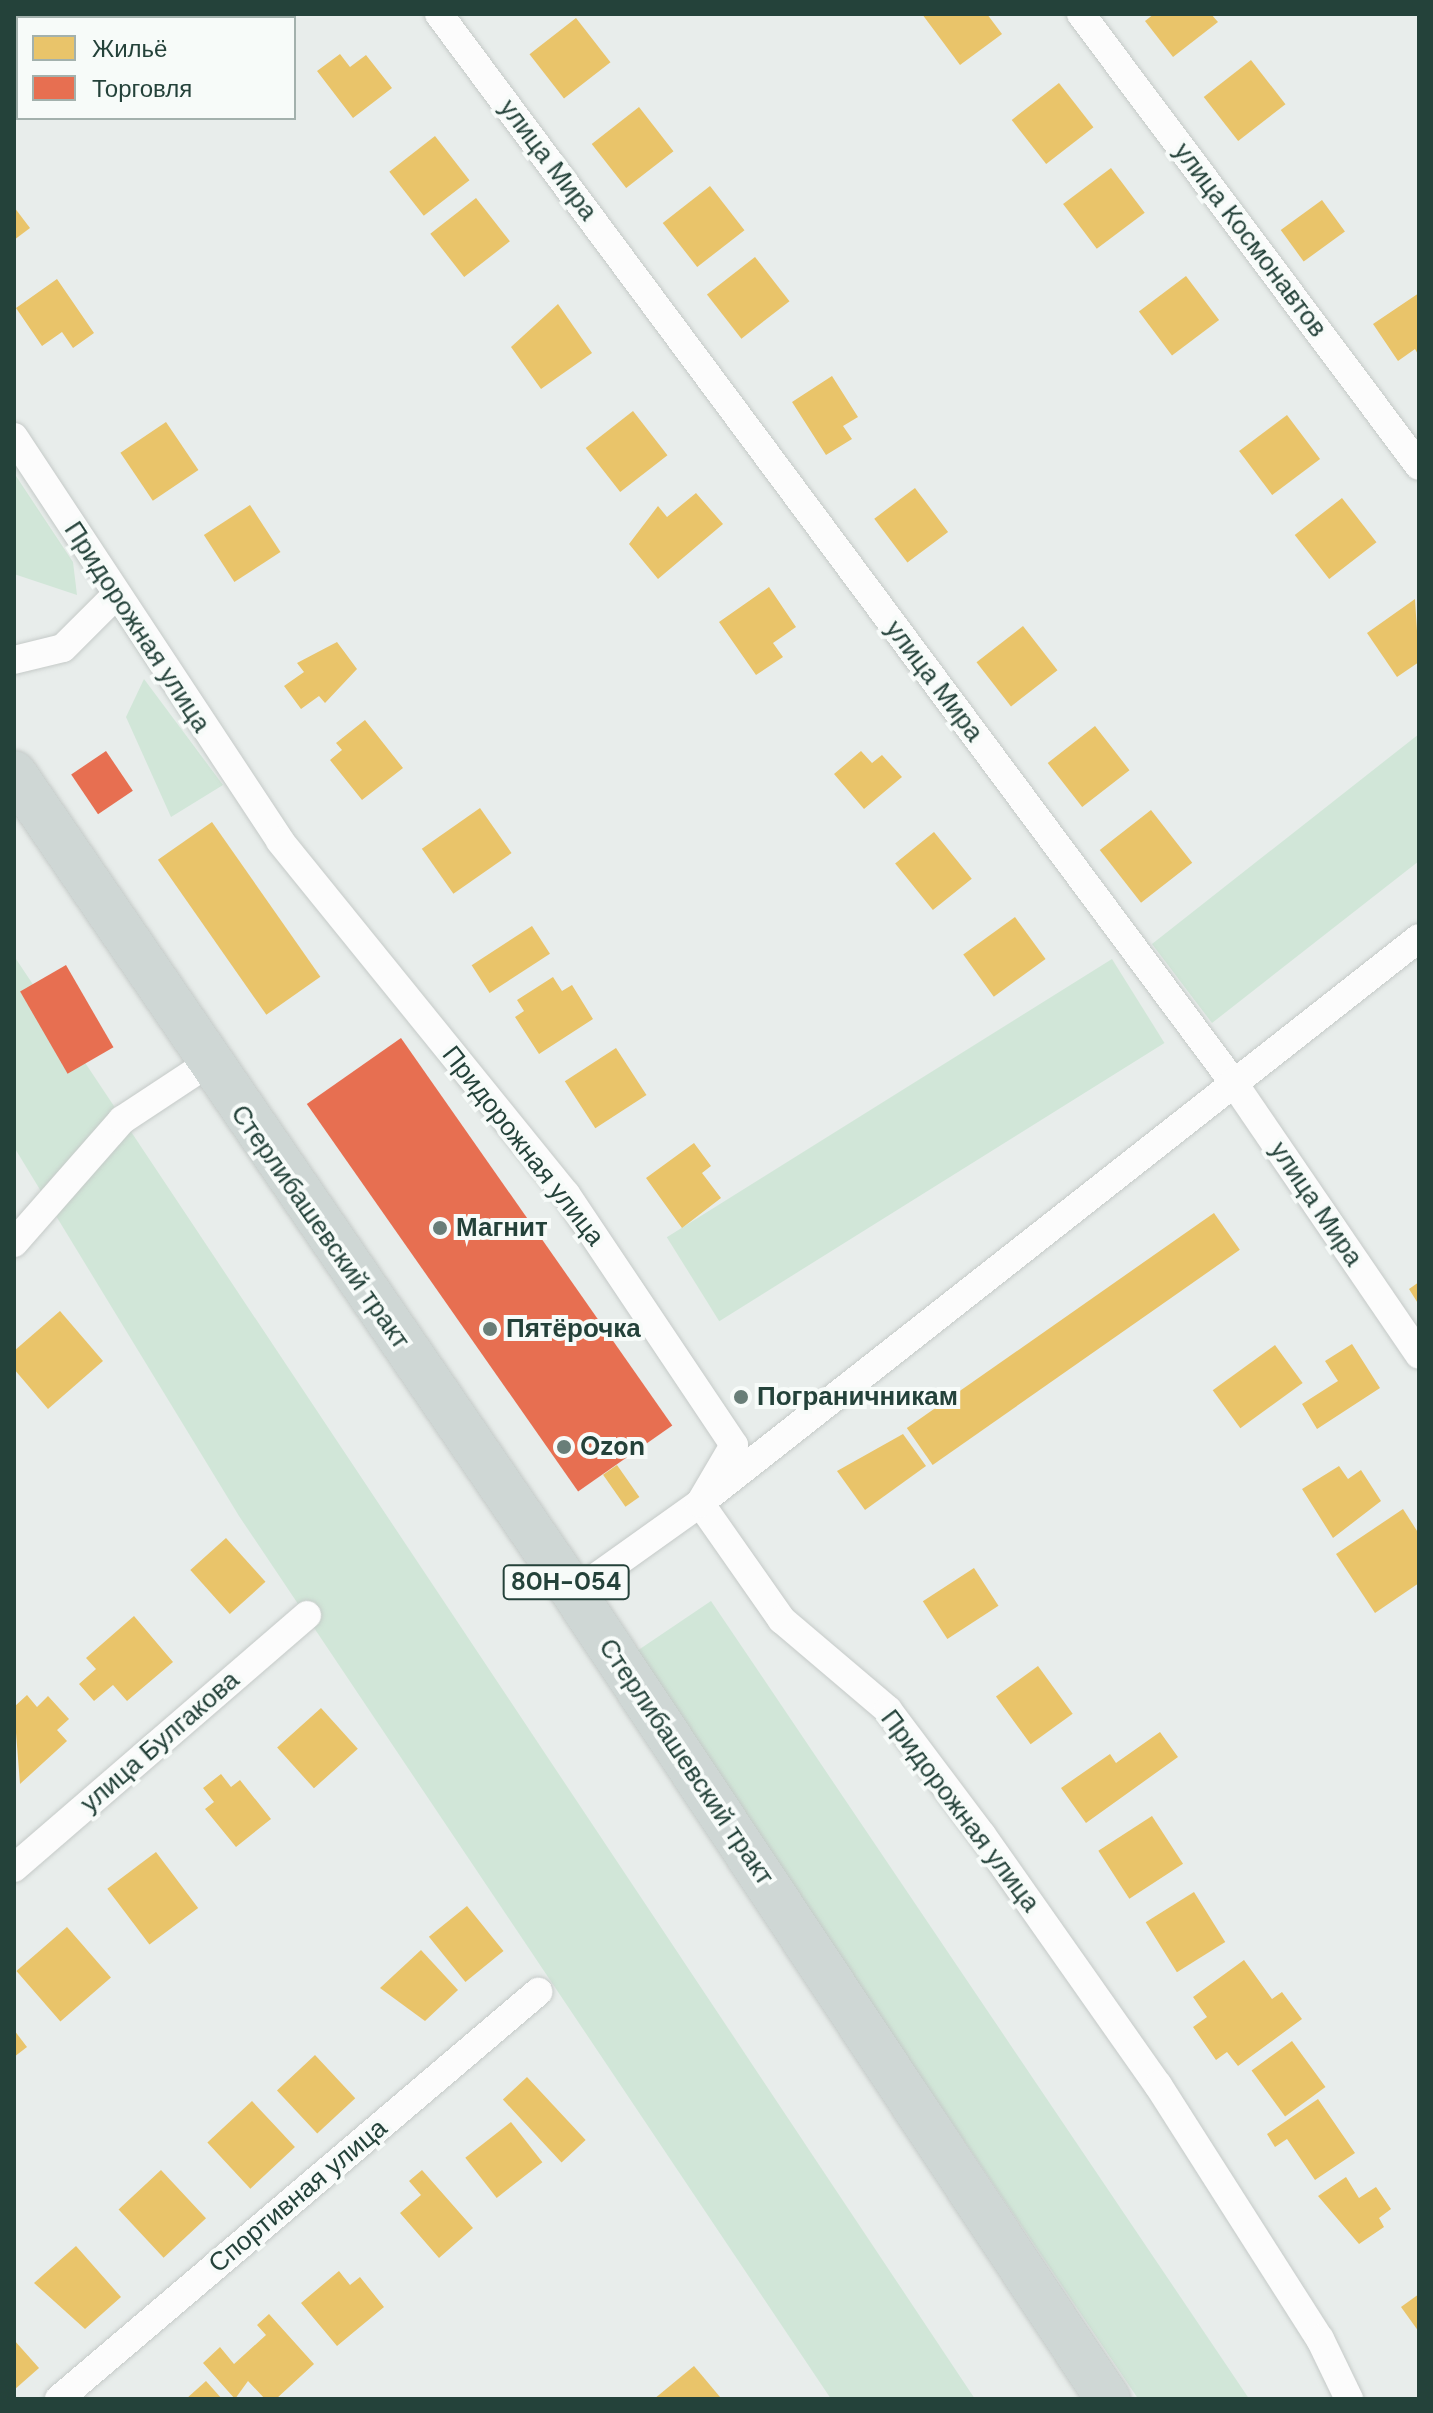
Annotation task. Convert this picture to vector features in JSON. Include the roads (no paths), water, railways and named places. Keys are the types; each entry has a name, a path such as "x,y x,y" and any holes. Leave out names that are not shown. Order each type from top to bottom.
{"main road":[{"name":"Стерлибашевский тракт","path":"14,773 207,1064 574,1593 1108,2399"}],"street":[{"name":"улица Мира","path":"439,14 1233,1082 1419,1355"},
{"name":"улица Космонавтов","path":"1081,14 1419,466"},
{"name":"Придорожная улица","path":"14,437 114,597 280,841 566,1194 734,1445 700,1503 782,1620 888,1710 982,1835 1158,2085 1320,2339 1349,2399"},
{"path":"14,660 63,648 114,597"},
{"path":"574,1593 700,1503 1419,938"},
{"path":"14,1243 122,1120 207,1064"},
{"name":"улица Булгакова","path":"14,1868 307,1615"},
{"name":"Спортивная улица","path":"59,2399 538,1992"}],"place":[{"name":"Магнит","path":"440,1228"},
{"name":"Пятёрочка","path":"490,1329"},
{"name":"Пограничникам","path":"741,1397"},
{"name":"Ozon","path":"564,1447"}]}
